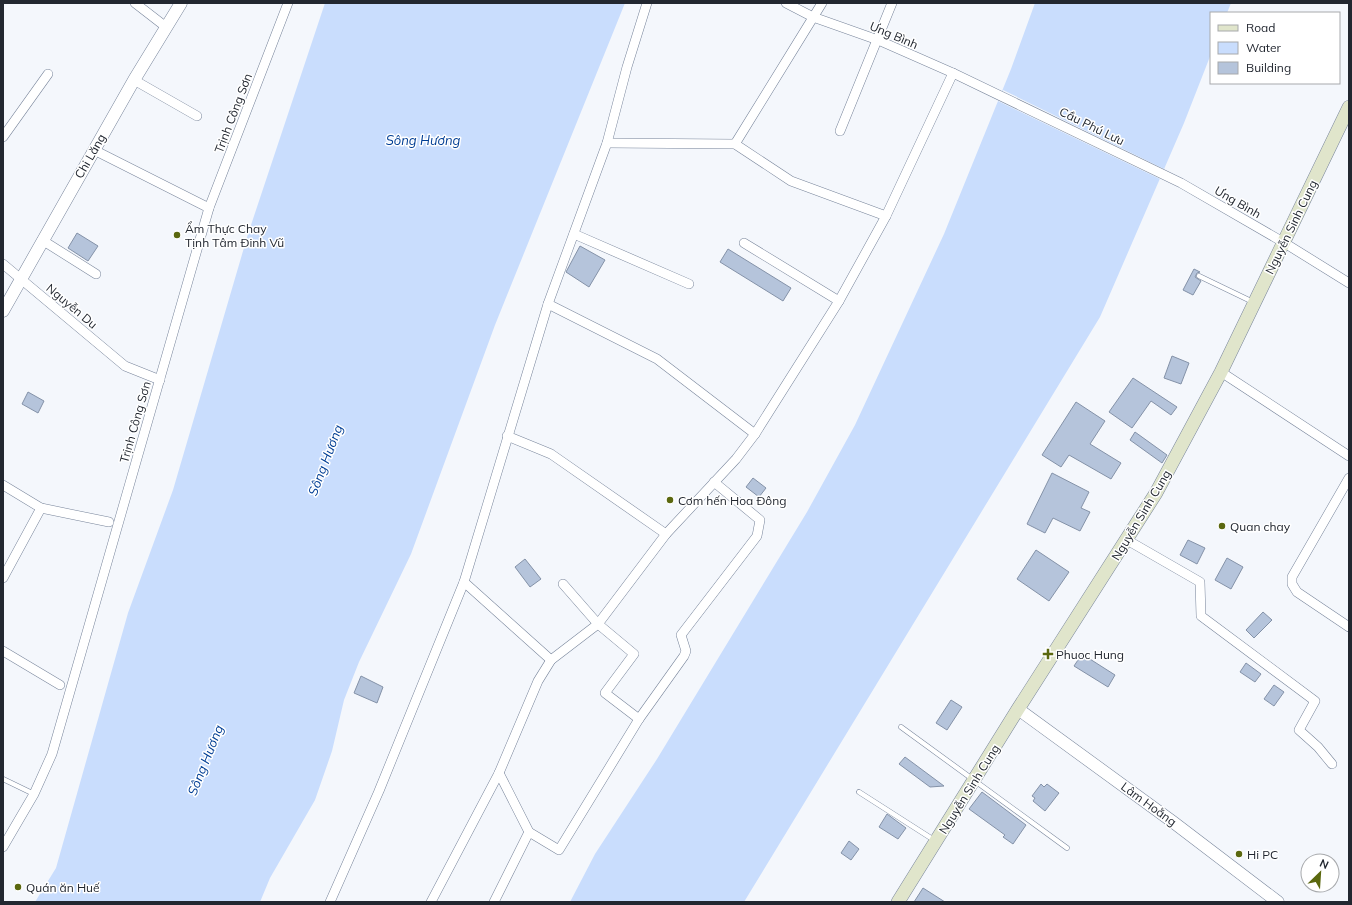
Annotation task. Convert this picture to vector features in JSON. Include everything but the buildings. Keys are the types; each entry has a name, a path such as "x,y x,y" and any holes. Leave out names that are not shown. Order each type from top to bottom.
{"main road":[{"name":"Nguyễn Sinh Cung","path":"898,902 1018,709 1156,493 1221,372 1349,107"}],"street":[{"path":"135,3 166,27"},
{"name":"Chi Lăng","path":"3,311 134,80 181,3"},
{"name":"Trịnh Công Sơn","path":"3,847 34,794 52,754 209,208 288,3"},
{"path":"330,902 379,790 464,582 548,304 607,143 627,67 647,3"},
{"name":"Ưng Bình","path":"786,3 813,17 878,40 993,92"},
{"path":"735,144 822,3"},
{"path":"840,131 892,3"},
{"path":"431,902 499,773 538,681 551,660 598,624 666,534 714,482 755,434 839,301 886,216 953,73"},
{"path":"3,137 48,74"},
{"path":"134,80 197,116"},
{"name":"Cầu Phú Lưu","path":"993,92 1181,183"},
{"path":"607,143 735,144 791,181 886,216"},
{"path":"94,150 209,208"},
{"name":"Ưng Bình","path":"1181,183 1283,242 1349,283"},
{"path":"574,234 689,284"},
{"path":"42,240 96,274"},
{"path":"744,243 839,301"},
{"name":"Nguyễn Du","path":"3,264 125,366 160,380"},
{"path":"548,304 657,359 755,434"},
{"path":"1221,372 1349,456"},
{"path":"507,436 551,454 666,534"},
{"path":"1349,478 1292,577 1292,584 1297,592 1349,627"},
{"path":"499,773 529,832 559,850 639,720 684,656 686,651 680,635 758,536 760,520 714,482"},
{"path":"3,486 41,508 109,522"},
{"path":"3,578 41,508"},
{"path":"1127,540 1200,582 1201,616 1315,701 1299,730 1318,747 1332,764"},
{"path":"464,582 551,660"},
{"path":"563,584 598,624 634,654 605,693 639,720"},
{"path":"3,651 60,685"},
{"name":"Lâm Hoằng","path":"1018,709 1173,822 1278,902"},
{"path":"494,902 529,832"}],"lane":[{"path":"1199,276 1254,303"},
{"path":"901,727 1067,848"},
{"path":"3,779 34,794"},
{"path":"859,792 936,841"}],"water":[{"name":"Sông Hương","path":"325,3 625,3 495,325 411,554 359,662 344,700 332,751 315,800 270,878 260,902 35,902 56,868 128,613 173,490 248,234"},
{"path":"1035,3 1231,3 1227,12 1210,12 1210,57 1184,123 1100,317 744,902 570,902 595,854 657,759 807,512 855,425 944,234 1011,69"}],"pier":[{"path":"1003,90 1164,169 1160,179 998,101"}],"place":[{"name":"Ẩm Thực Chay Tịnh Tâm Đinh Vũ","path":"177,235"},
{"name":"Cơm hến Hoa Đông","path":"670,500"},
{"name":"Quan chay","path":"1222,526"},
{"name":"Phuoc Hung","path":"1048,654"},
{"name":"Hi PC","path":"1239,854"},
{"name":"Quán ăn Huế","path":"18,887"}]}
